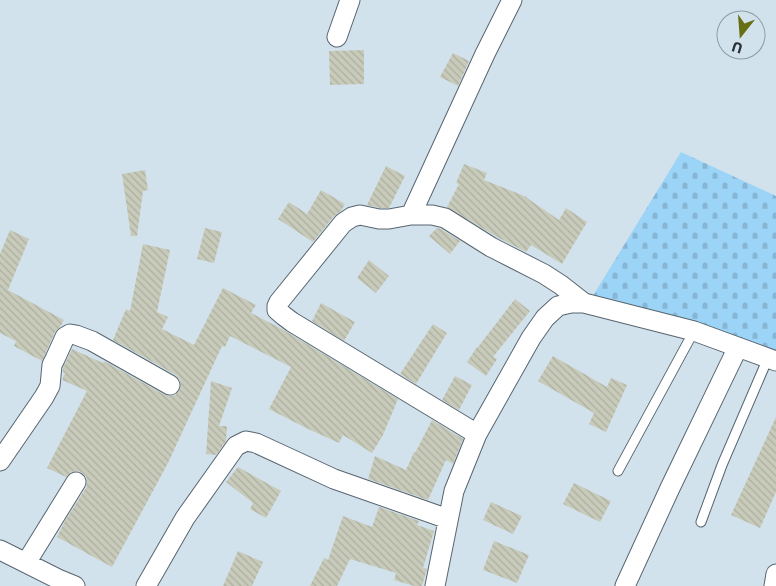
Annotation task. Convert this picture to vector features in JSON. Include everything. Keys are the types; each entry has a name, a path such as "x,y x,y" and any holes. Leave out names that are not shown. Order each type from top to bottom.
{"street":[{"path":"337,37 350,0"},
{"path":"411,214 512,0"},
{"path":"476,434 292,322 277,310 279,302 343,223 352,217 360,215 390,219 411,214 432,215 444,218 491,247 544,274 584,303"},
{"path":"435,586 454,492 476,434 531,338 545,318 558,306 584,303 694,331 772,359"},
{"path":"0,461 44,397 50,386 54,359 66,337 70,334 92,341 170,386"},
{"path":"625,586 738,347"},
{"path":"146,586 190,511 236,446 246,441 256,443 334,479 448,519"},
{"path":"26,563 76,482"},
{"path":"0,550 58,580 75,586"},
{"path":"774,586 776,574"}],"lane":[{"path":"618,471 694,331"},
{"path":"701,522 722,465 772,359"}],"green space":[{"path":"681,152 776,196 776,364 591,299"}],"building":[{"path":"364,50 364,84 330,85 329,51"},
{"path":"453,53 469,61 458,86 440,77"},
{"path":"464,164 487,173 484,180 527,197 559,220 566,208 587,222 562,264 531,245 526,252 447,207 459,184 456,183"},
{"path":"386,166 405,176 389,208 367,205"},
{"path":"145,170 148,190 143,191 137,236 131,236 122,174"},
{"path":"321,190 345,204 313,242 278,219 289,202 307,214"},
{"path":"205,228 222,232 214,263 197,259"},
{"path":"437,228 460,241 450,254 429,236"},
{"path":"10,230 29,239 8,290 64,320 55,332 42,361 14,346 16,341 0,333 0,254"},
{"path":"143,244 170,250 157,312 168,317 162,329 194,345 223,288 256,305 251,313 282,329 398,399 383,435 372,453 343,435 339,443 269,409 291,367 230,336 225,347 222,346 168,463 112,567 57,537 86,488 87,482 86,476 81,472 71,472 66,477 47,468 87,391 62,380 65,373 63,368 72,349 103,363 104,361 165,395 175,395 180,390 180,380 176,375 113,340 126,309 130,311"},
{"path":"369,260 389,276 376,293 357,278"},
{"path":"515,299 530,311 493,357 497,359 486,376 467,362"},
{"path":"321,303 355,322 344,341 312,321"},
{"path":"433,324 447,333 416,384 400,374"},
{"path":"553,356 607,387 611,378 627,385 606,432 589,424 594,413 538,381"},
{"path":"455,376 472,385 459,410 442,400"},
{"path":"211,381 232,388 219,426 227,426 226,441 216,455 206,454"},
{"path":"776,417 776,492 760,528 731,515"},
{"path":"432,420 463,439 453,464 446,460 428,500 368,479 375,456 406,470"},
{"path":"238,467 281,491 266,518 250,509 253,503 226,482"},
{"path":"574,483 611,501 600,522 563,504"},
{"path":"491,502 522,516 513,534 483,520"},
{"path":"379,507 419,521 417,525 434,531 423,568 427,569 422,586 414,586 394,580 396,573 350,559 337,586 310,586 324,558 328,560 343,516 372,527"},
{"path":"494,541 529,555 517,583 483,570"},
{"path":"238,551 263,562 252,586 223,586"}]}
